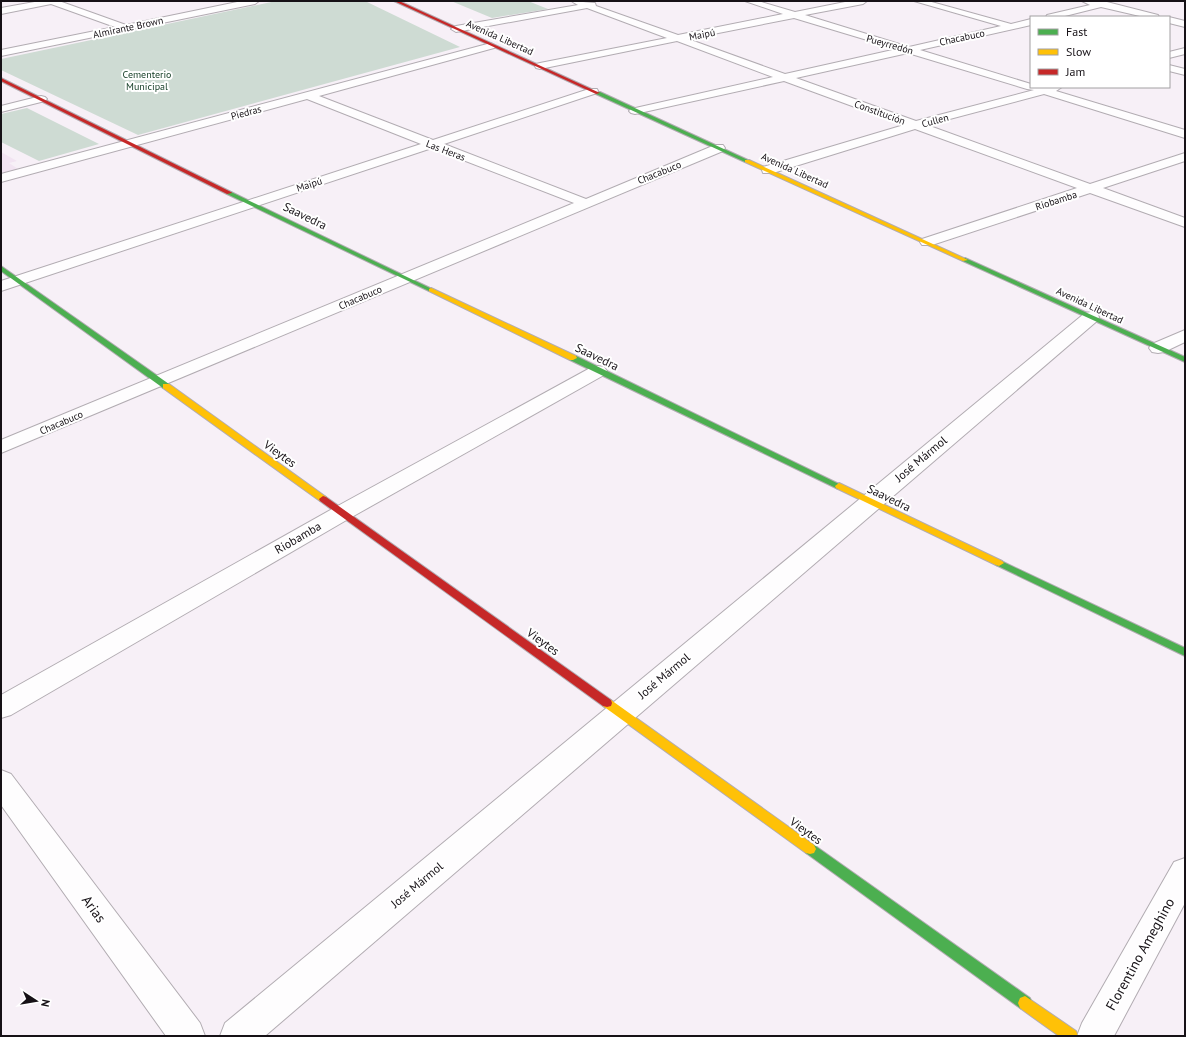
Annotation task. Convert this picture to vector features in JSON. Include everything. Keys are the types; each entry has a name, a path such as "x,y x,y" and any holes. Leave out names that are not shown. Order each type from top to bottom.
{"street":[{"path":"1,11 52,1 126,28"},
{"name":"Almirante Brown","path":"1,53 255,1"},
{"name":"Avenida Libertad","path":"396,1 491,46 540,66 635,111 1185,360"},
{"name":"Constitución","path":"575,1 675,39 1185,223"},
{"name":"Pueyrredón","path":"749,1 793,16 1030,87"},
{"name":"Maipú","path":"540,66 863,1"},
{"path":"918,1 1030,32"},
{"path":"1086,1 1150,16"},
{"path":"1054,16 1116,1"},
{"path":"456,30 604,4"},
{"path":"1170,20 1185,24"},
{"name":"Chacabuco","path":"635,111 1030,22"},
{"name":"Piedras","path":"1,178 491,46"},
{"path":"1170,55 1185,50"},
{"path":"1170,68 1185,72"},
{"name":"Saavedra","path":"1,79 251,204 1185,652"},
{"name":"Pueyrredón","path":"1034,88 1185,134"},
{"name":"Cullen","path":"768,170 916,125 1054,88"},
{"name":"Maipú","path":"1,286 593,91"},
{"name":"Las Heras","path":"307,95 585,203"},
{"path":"1,109 41,100"},
{"name":"Chacabuco","path":"1,447 719,148"},
{"name":"Riobamba","path":"926,242 1185,157"},
{"name":"Vieytes","path":"1,268 1071,1036"},
{"name":"José Mármol","path":"238,1036 1091,317"},
{"path":"1158,348 1185,335"},
{"name":"Riobamba","path":"1,708 342,513 598,371"},
{"name":"Arias","path":"1,782 187,1036"},
{"name":"Florentino Ameghino","path":"1095,1036 1185,872"}],"shaded area":[{"path":"1,152 17,161 9,163 18,169 1,173"}],"green space":[{"name":"Cementerio Municipal","path":"276,1 365,1 460,47 138,135 1,70 1,59"},
{"path":"451,1 528,1 548,9 492,18"},
{"path":"27,108 99,144 39,161 1,142 1,114"}],"traffic: fast":[{"path":"598,93 747,161"},
{"path":"229,193 431,290"},
{"path":"965,260 1185,360"},
{"path":"1,268 166,386"},
{"path":"573,358 839,486"},
{"path":"999,563 1185,652"},
{"path":"810,849 1025,1003"}],"traffic: slow":[{"path":"747,161 965,260"},
{"path":"431,290 573,358"},
{"path":"166,386 323,499"},
{"path":"839,486 999,563"},
{"path":"607,703 810,849"},
{"path":"1025,1003 1071,1036"}],"traffic: jam":[{"path":"396,1 598,93"},
{"path":"1,79 229,193"},
{"path":"323,499 607,703"}]}
